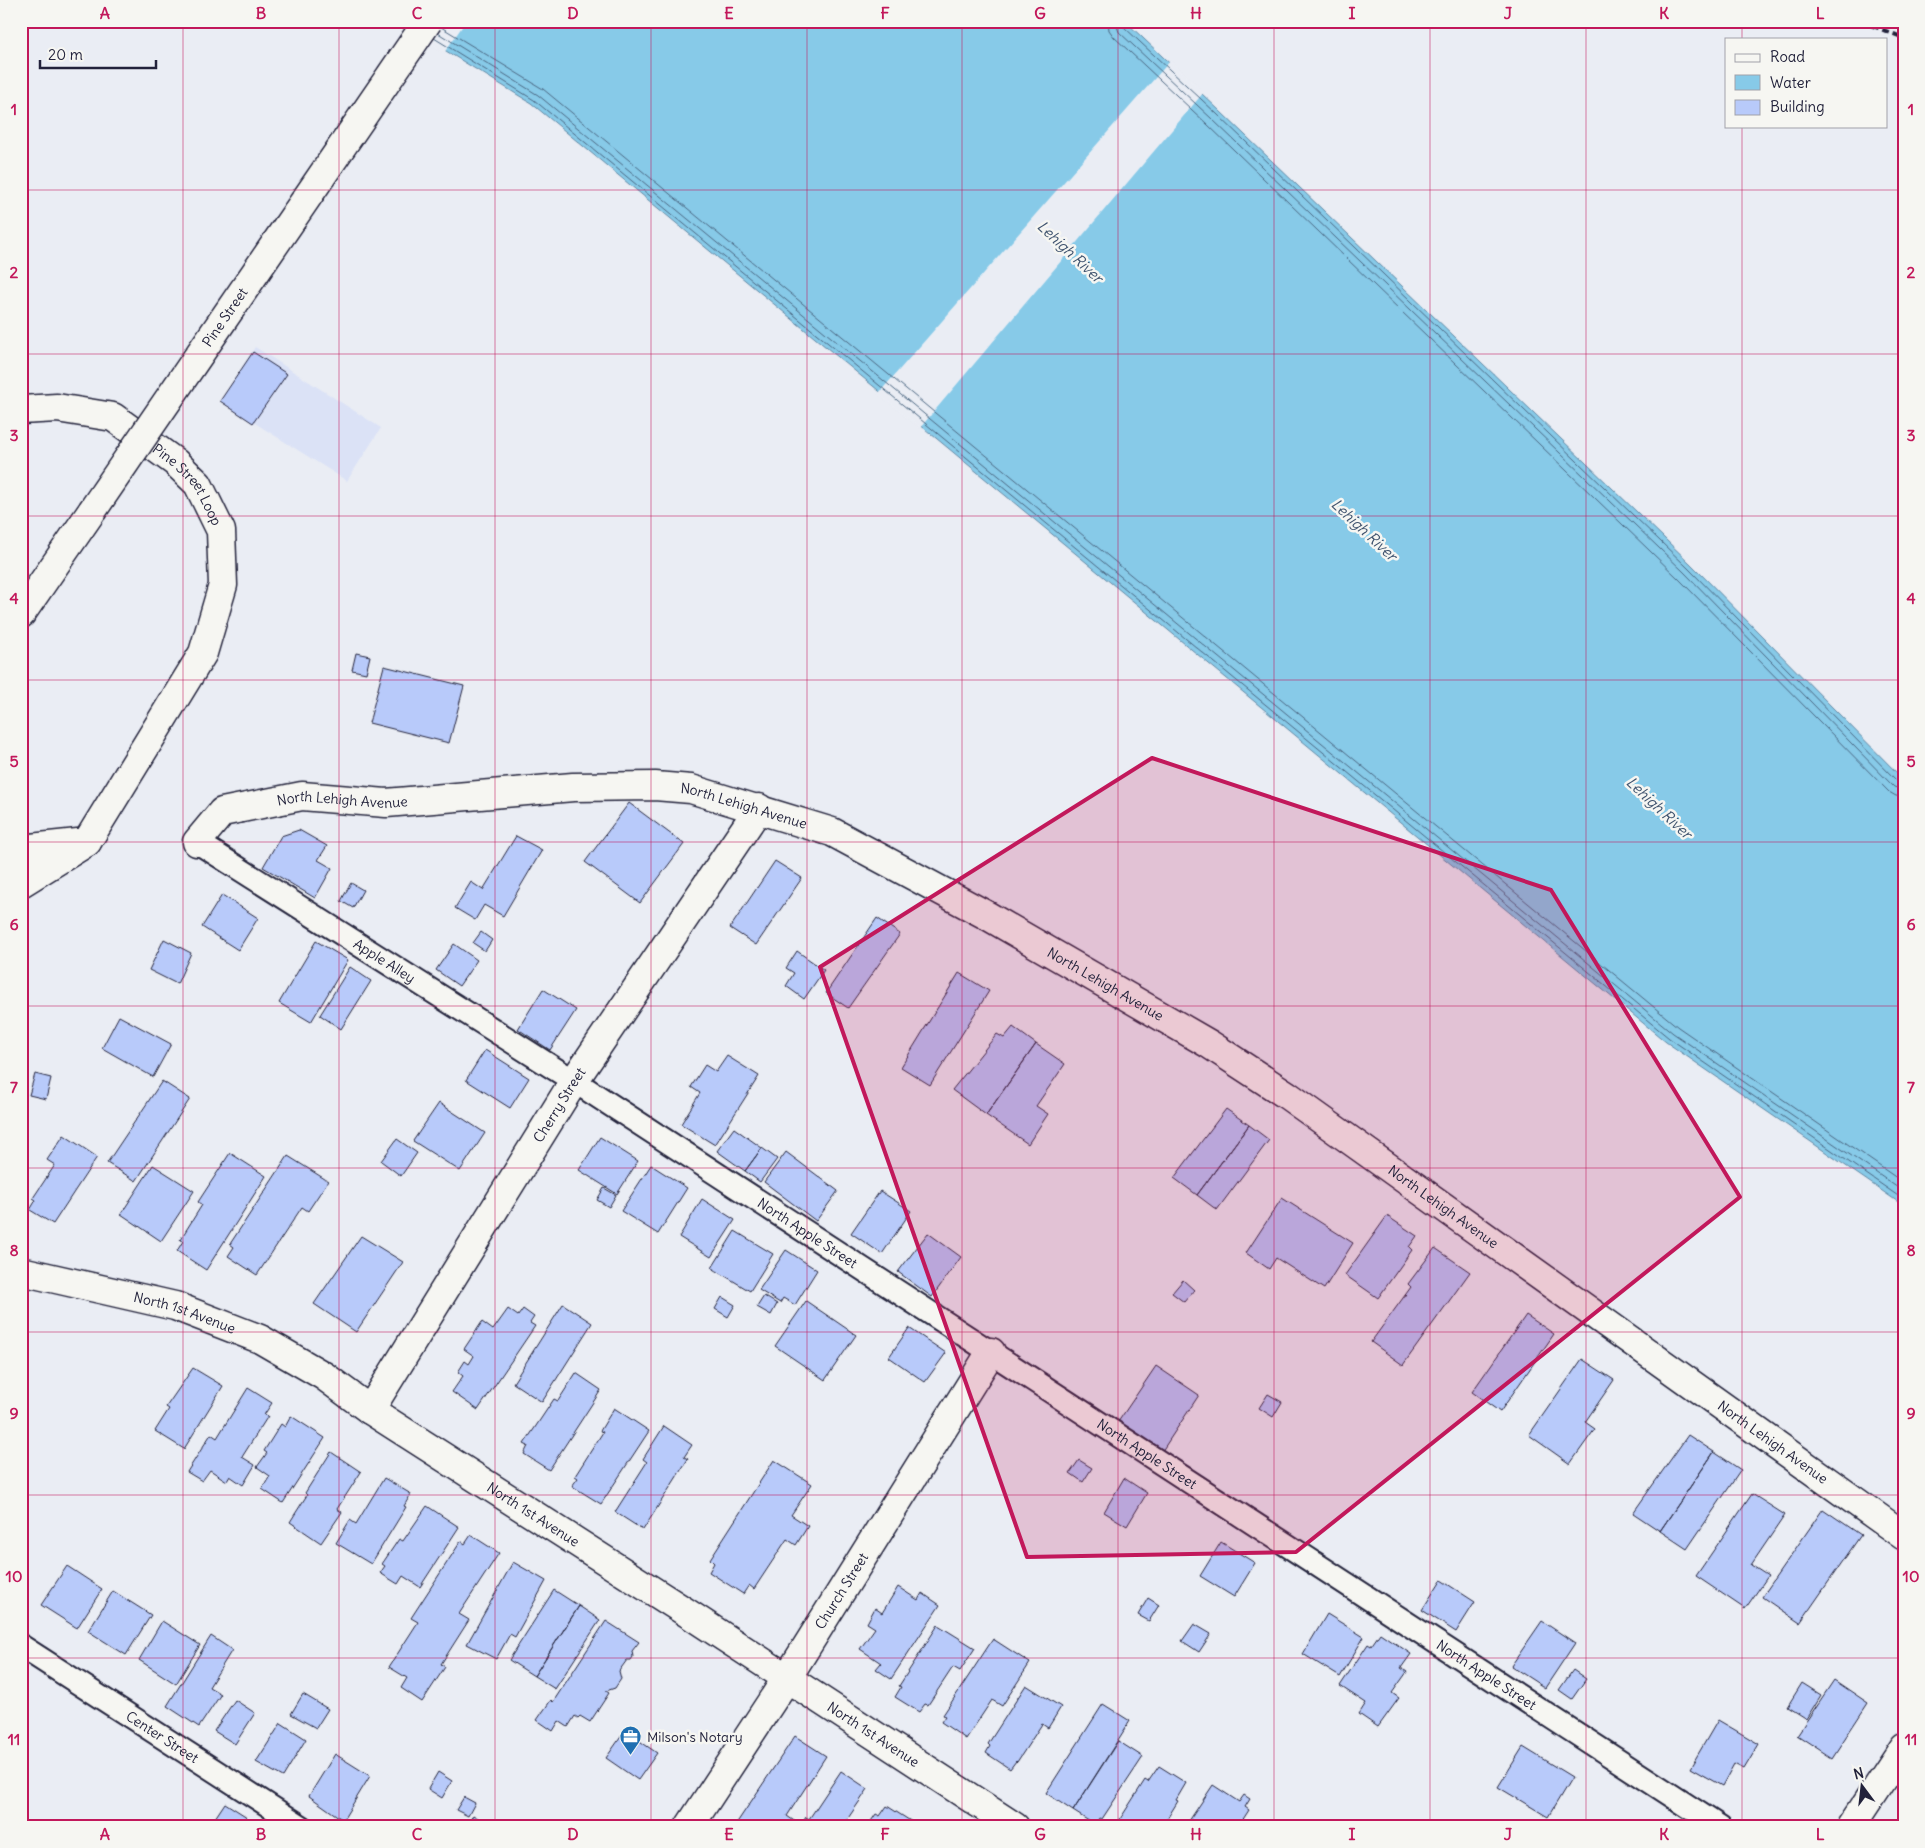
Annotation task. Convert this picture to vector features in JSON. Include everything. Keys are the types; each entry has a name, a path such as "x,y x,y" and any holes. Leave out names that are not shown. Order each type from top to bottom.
{"street":[{"name":"Pine Street","path":"21,614 428,21"},
{"name":"Pine Street Loop","path":"21,410 57,408 113,417 175,462 198,484 221,531 223,585 203,653 87,842"},
{"name":"North Lehigh Avenue","path":"197,842 222,812 302,796 386,803 573,787 655,786 691,789 759,808 832,832 988,916 1209,1044 1287,1095 1904,1536"},
{"name":"Cherry Street","path":"370,1410 574,1081 759,808"},
{"path":"21,850 87,842"},
{"path":"21,883 87,842"},
{"name":"North 1st Avenue","path":"21,1271 175,1306 260,1339 324,1376 370,1410 1015,1827"},
{"name":"Church Street","path":"689,1827 787,1678 991,1352"},
{"path":"1851,1827 1904,1747"}],"lane":[{"name":"Apple Alley","path":"197,842 574,1081"},
{"name":"North Apple Street","path":"574,1081 1720,1827"},
{"name":"Center Street","path":"21,1646 302,1827"}],"highlighted area":[{"path":"1152,758 1551,890 1740,1197 1296,1552 1027,1557 820,967"}],"shaded area":[{"path":"255,347 381,428 347,481 220,401"}],"water":[{"name":"Lehigh River","path":"397,21 1125,21 1691,564 1904,780 1904,1206 1666,1042 531,103"}],"pier":[{"path":"394,21 466,21 444,53"},
{"path":"1170,61 1204,92 920,428 878,394"}],"building":[{"path":"253,352 287,374 253,423 220,401"},
{"path":"356,653 370,656 366,673 352,670"},
{"path":"384,666 464,686 449,743 369,723"},
{"path":"629,803 684,844 640,903 585,862"},
{"path":"299,830 327,846 318,860 332,868 315,898 263,867 281,836"},
{"path":"516,836 542,850 503,916 484,905 475,920 455,908 471,882 483,890"},
{"path":"775,861 802,878 756,945 730,928"},
{"path":"351,883 363,890 353,908 341,901"},
{"path":"222,895 258,918 238,950 202,927"},
{"path":"877,918 900,934 848,1008 826,993"},
{"path":"481,932 492,940 485,951 473,943"},
{"path":"164,939 191,953 177,984 149,970"},
{"path":"316,941 348,960 311,1022 279,1003"},
{"path":"454,944 477,960 459,986 436,970"},
{"path":"797,951 824,970 804,999 786,986 794,973 786,968"},
{"path":"350,967 371,981 341,1029 320,1015"},
{"path":"959,973 989,991 930,1085 901,1067"},
{"path":"543,989 576,1010 550,1050 518,1029"},
{"path":"119,1016 171,1044 153,1077 102,1048"},
{"path":"1013,1027 1036,1044 986,1115 952,1090 997,1034 1004,1038"},
{"path":"1036,1044 1065,1064 1036,1106 1048,1114 1028,1144 986,1115"},
{"path":"485,1050 529,1078 510,1108 466,1080"},
{"path":"727,1056 759,1076 715,1145 681,1124 700,1093 691,1087 705,1065 716,1072"},
{"path":"35,1074 51,1078 46,1099 29,1095"},
{"path":"162,1081 190,1099 136,1181 107,1163"},
{"path":"439,1103 485,1133 460,1171 413,1141"},
{"path":"1226,1109 1249,1125 1197,1195 1174,1178"},
{"path":"1249,1125 1269,1140 1217,1210 1197,1195"},
{"path":"734,1128 762,1148 745,1171 717,1151"},
{"path":"64,1135 97,1157 53,1224 30,1210 36,1200 33,1198 55,1165 47,1160"},
{"path":"600,1137 638,1161 617,1194 579,1170"},
{"path":"397,1139 417,1153 401,1176 381,1161"},
{"path":"762,1148 777,1159 760,1182 745,1171"},
{"path":"786,1152 838,1191 816,1221 764,1182"},
{"path":"230,1153 266,1176 206,1270 177,1251 183,1241 180,1240 202,1205 198,1202"},
{"path":"288,1156 328,1181 308,1211 302,1207 257,1275 228,1256 234,1247 230,1244"},
{"path":"153,1165 194,1191 161,1241 121,1214"},
{"path":"651,1165 687,1188 658,1234 621,1211"},
{"path":"604,1188 616,1195 609,1207 597,1200"},
{"path":"880,1191 911,1211 882,1254 851,1233"},
{"path":"1282,1198 1353,1243 1324,1289 1276,1258 1269,1269 1246,1253"},
{"path":"702,1199 735,1220 711,1257 679,1237"},
{"path":"1387,1216 1417,1236 1409,1247 1412,1250 1378,1298 1345,1275"},
{"path":"735,1231 773,1254 750,1291 712,1268"},
{"path":"928,1233 961,1257 932,1297 898,1272"},
{"path":"361,1236 403,1262 356,1332 314,1304"},
{"path":"1435,1248 1470,1272 1403,1365 1371,1342 1411,1287 1408,1284"},
{"path":"786,1250 817,1270 795,1305 783,1298 780,1303 759,1290"},
{"path":"1183,1280 1194,1290 1184,1302 1172,1293"},
{"path":"764,1296 777,1304 771,1315 757,1307"},
{"path":"722,1297 735,1305 728,1317 715,1309"},
{"path":"806,1301 856,1335 825,1380 775,1346"},
{"path":"563,1304 592,1323 542,1402 513,1383"},
{"path":"508,1309 518,1316 523,1309 534,1317 530,1323 535,1326 478,1410 452,1392 463,1376 458,1372 465,1361 469,1364 474,1356 464,1349 482,1322 493,1330"},
{"path":"1526,1315 1554,1334 1500,1412 1472,1392"},
{"path":"909,1328 946,1353 925,1382 889,1357"},
{"path":"1582,1359 1614,1380 1585,1422 1595,1429 1570,1464 1529,1435"},
{"path":"1156,1366 1199,1395 1162,1451 1118,1422"},
{"path":"193,1368 223,1386 184,1449 155,1431 169,1409 166,1407"},
{"path":"576,1373 601,1390 549,1470 524,1454 528,1446 524,1444 554,1399 558,1401"},
{"path":"248,1388 272,1403 264,1415 268,1416 242,1457 255,1465 243,1485 230,1476 227,1481 210,1470 202,1481 187,1472 211,1434 217,1438"},
{"path":"1268,1394 1282,1402 1273,1417 1259,1408"},
{"path":"614,1408 649,1431 601,1504 572,1486 578,1478 575,1476 603,1432 600,1431"},
{"path":"291,1416 325,1438 283,1503 262,1489 270,1476 257,1467 267,1453 264,1451 281,1424 285,1427"},
{"path":"664,1426 692,1445 684,1457 688,1459 643,1530 615,1512 647,1462 643,1459"},
{"path":"1688,1435 1714,1452 1660,1531 1633,1513"},
{"path":"331,1452 361,1472 337,1509 342,1512 321,1543 290,1522 307,1495 305,1493"},
{"path":"1714,1452 1741,1470 1687,1549 1660,1531"},
{"path":"774,1460 812,1484 791,1515 808,1526 796,1545 787,1539 754,1589 749,1585 743,1594 709,1572 714,1563 710,1559"},
{"path":"1079,1460 1092,1468 1083,1482 1070,1473"},
{"path":"384,1478 411,1494 404,1506 406,1507 371,1564 336,1543 350,1520 356,1524"},
{"path":"1124,1478 1147,1493 1127,1526 1104,1512"},
{"path":"1752,1494 1785,1515 1751,1565 1768,1576 1745,1609 1696,1576"},
{"path":"427,1506 459,1527 420,1587 403,1576 398,1584 380,1573 385,1566 382,1564 399,1539 403,1541"},
{"path":"1823,1509 1861,1535 1800,1623 1762,1597"},
{"path":"471,1535 499,1553 459,1614 469,1620 441,1664 445,1667 422,1702 401,1688 407,1678 389,1667 418,1622 411,1618 461,1541 465,1544"},
{"path":"1221,1542 1255,1563 1234,1597 1200,1576"},
{"path":"513,1562 546,1581 515,1637 510,1634 496,1659 467,1644"},
{"path":"67,1566 102,1589 77,1628 41,1605"},
{"path":"1441,1580 1475,1602 1456,1632 1422,1610"},
{"path":"898,1587 918,1600 922,1593 940,1605 891,1679 876,1669 881,1663 860,1649 875,1628 867,1623 875,1608 882,1613"},
{"path":"554,1590 579,1606 534,1676 509,1660"},
{"path":"113,1591 151,1615 126,1655 88,1631"},
{"path":"1148,1598 1159,1605 1149,1621 1138,1615"},
{"path":"579,1606 600,1620 555,1689 534,1676"},
{"path":"1327,1614 1364,1637 1340,1677 1303,1654"},
{"path":"162,1621 200,1645 176,1684 139,1660"},
{"path":"606,1621 639,1642 632,1651 633,1657 631,1660 627,1660 619,1671 621,1679 615,1688 606,1691 609,1693 590,1722 580,1716 578,1718 575,1716 568,1727 559,1721 553,1731 537,1720 551,1700 553,1702"},
{"path":"1542,1621 1575,1643 1545,1688 1511,1666"},
{"path":"1194,1624 1211,1634 1199,1652 1182,1641"},
{"path":"938,1625 975,1648 960,1671 953,1667 928,1705 925,1704 919,1712 895,1697 901,1687 899,1686"},
{"path":"1380,1633 1411,1654 1401,1668 1407,1672 1392,1693 1399,1698 1378,1727 1359,1714 1366,1703 1340,1686 1368,1644 1371,1646"},
{"path":"211,1636 232,1650 209,1687 221,1694 199,1727 167,1706"},
{"path":"993,1639 1030,1663 1002,1706 992,1700 966,1739 941,1722 945,1716 943,1715"},
{"path":"1573,1670 1586,1679 1572,1699 1559,1690"},
{"path":"1834,1680 1868,1703 1832,1758 1797,1735"},
{"path":"1802,1683 1821,1695 1806,1719 1787,1707"},
{"path":"1026,1685 1061,1707 1048,1728 1042,1724 1017,1762 1010,1769 986,1753 990,1746 988,1744"},
{"path":"303,1694 328,1709 316,1728 291,1714"},
{"path":"235,1700 255,1713 235,1744 214,1731"},
{"path":"1103,1704 1130,1721 1073,1811 1046,1793"},
{"path":"1718,1720 1759,1744 1744,1769 1734,1764 1722,1786 1690,1768"},
{"path":"281,1723 306,1739 283,1777 256,1762"},
{"name":"Milson's Notary","path":"625,1731 657,1753 638,1780 606,1758"},
{"path":"795,1736 826,1756 787,1816 800,1825 799,1827 734,1827"},
{"path":"1118,1741 1143,1757 1102,1819 1099,1818 1095,1825 1073,1811"},
{"path":"1523,1747 1572,1777 1548,1817 1498,1787"},
{"path":"335,1754 370,1776 343,1820 309,1796"},
{"path":"1159,1766 1186,1783 1176,1800 1178,1801 1162,1827 1115,1827 1145,1780 1148,1782"},
{"path":"841,1771 868,1789 842,1827 800,1827 806,1817 809,1819"},
{"path":"438,1772 452,1781 442,1798 428,1789"},
{"path":"1213,1785 1239,1802 1244,1795 1250,1799 1245,1807 1249,1810 1238,1827 1185,1827"},
{"path":"464,1797 475,1803 468,1816 456,1810"},
{"path":"225,1803 247,1817 241,1827 209,1827"},
{"path":"887,1806 912,1822 909,1827 867,1827 876,1814 880,1816"},
{"path":"473,1815 492,1827 466,1827"}],"railway":[{"path":"1860,21 1904,38"}],"place":[{"name":"Milson's Notary","path":"631,1756"}]}
